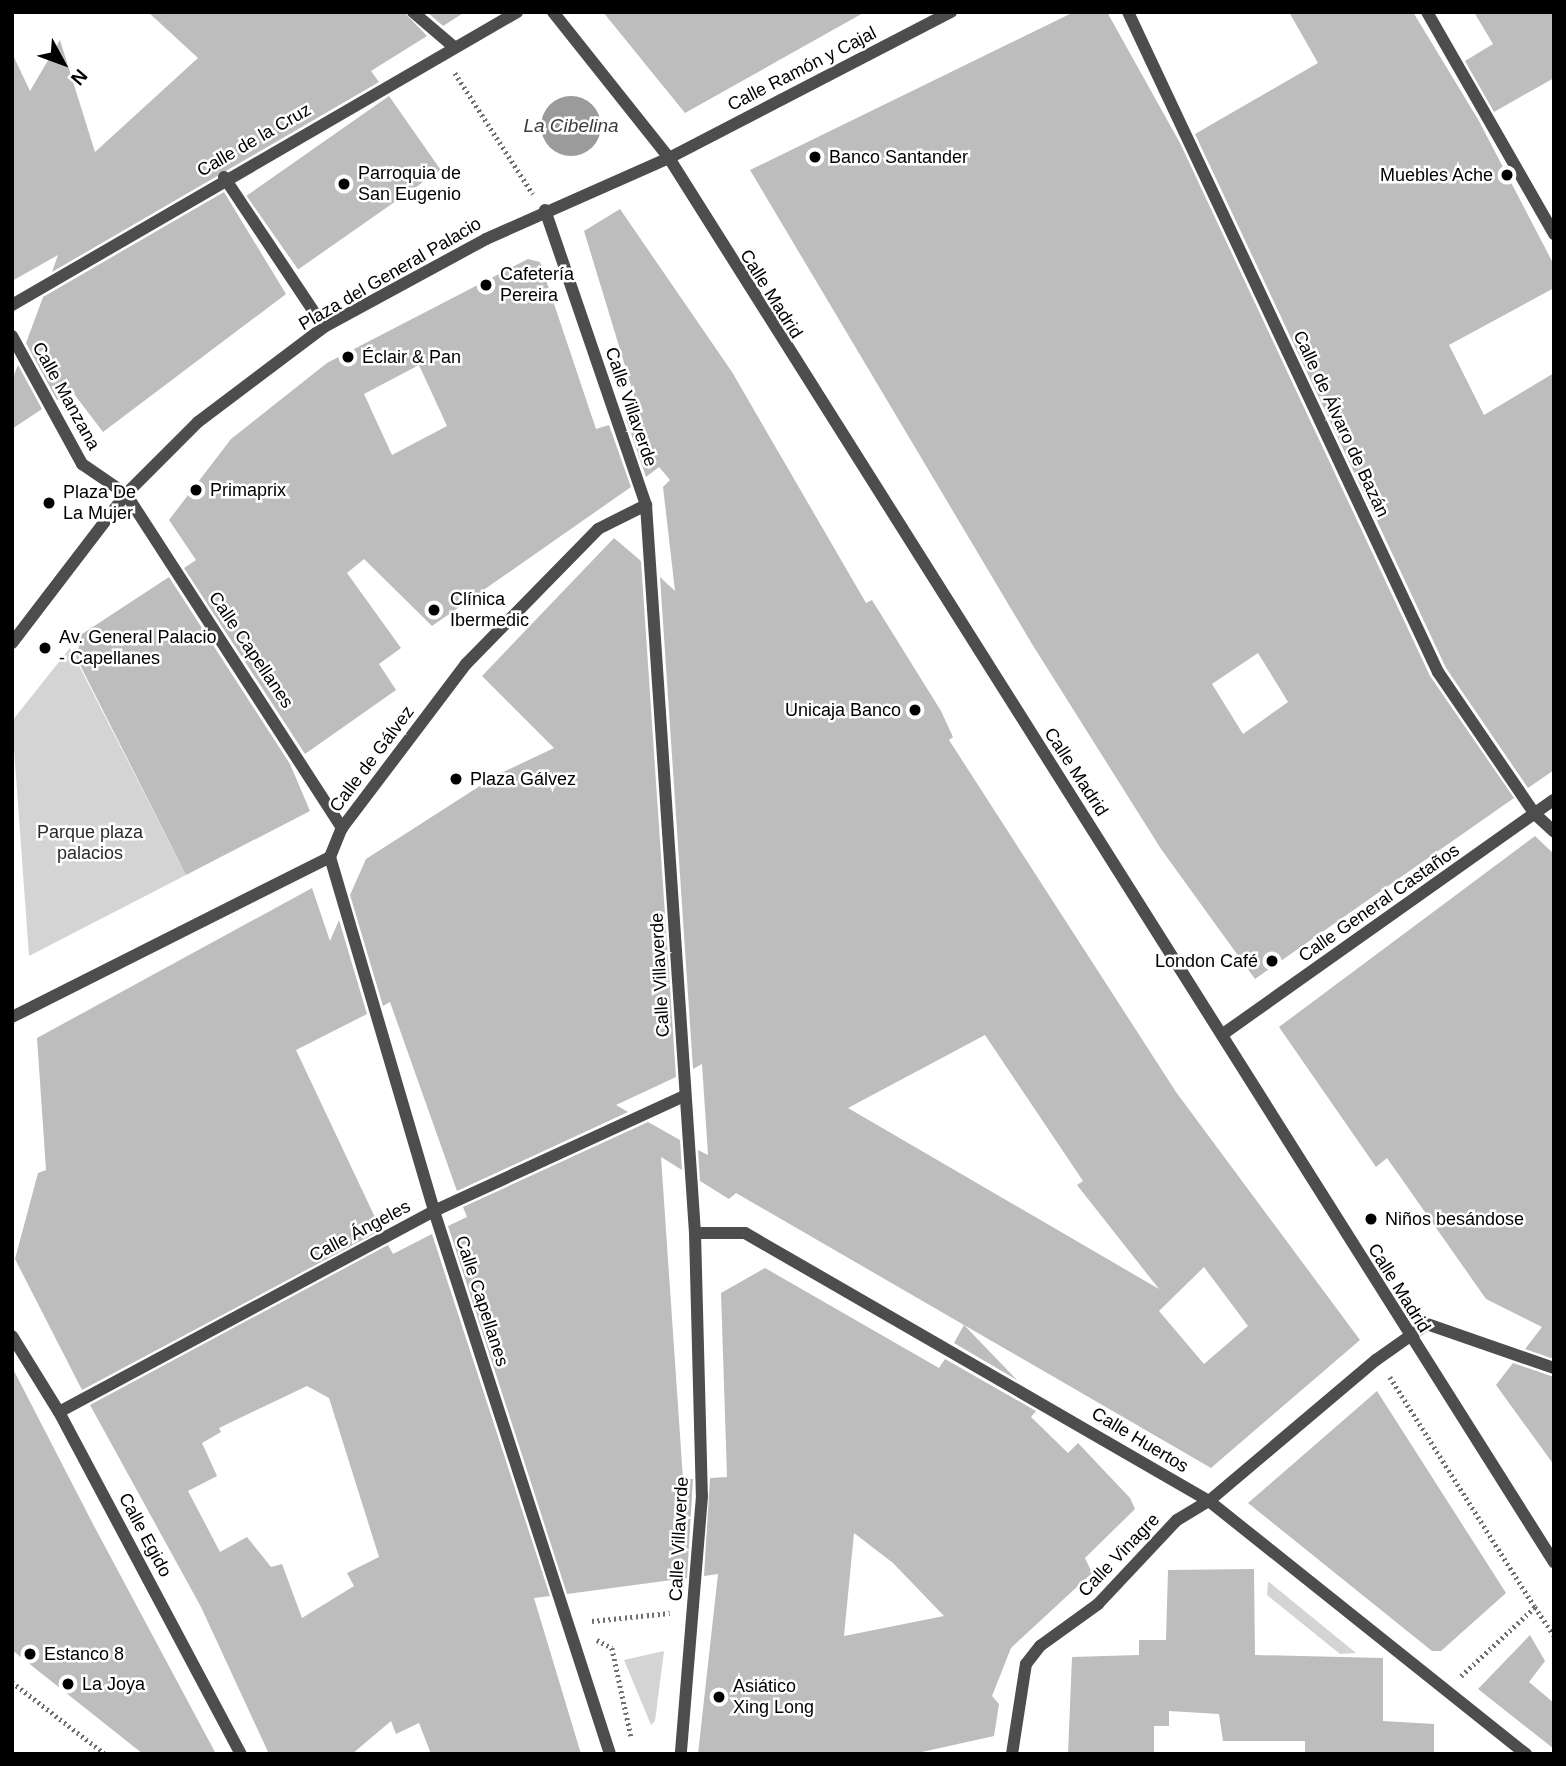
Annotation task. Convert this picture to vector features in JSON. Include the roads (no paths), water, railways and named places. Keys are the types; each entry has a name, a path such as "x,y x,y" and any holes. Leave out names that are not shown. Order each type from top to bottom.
{"street":[{"path":"414,12 454,47"},
{"name":"Calle de la Cruz","path":"12,305 223,177 517,12"},
{"name":"Calle Madrid","path":"553,12 669,158 1223,1034 1408,1337 1554,1562"},
{"name":"Calle Ramón y Cajal","path":"669,158 951,12"},
{"name":"Calle de Álvaro de Bazán","path":"1128,12 1438,672 1535,814 1554,832"},
{"path":"1427,12 1554,234"},
{"name":"Plaza del General Palacio","path":"12,643 127,494 198,422 324,327 545,210 669,158"},
{"path":"223,177 324,327"},
{"name":"Calle Villaverde","path":"545,210 646,505 695,1233 702,1496 681,1754"},
{"name":"Calle Manzana","path":"12,336 82,464 127,494"},
{"name":"Calle Capellanes","path":"127,494 342,828"},
{"name":"Calle de Gálvez","path":"330,857 342,828 466,664 598,529 646,505"},
{"name":"Calle General Castaños","path":"1223,1034 1554,800"},
{"path":"12,1017 330,857"},
{"name":"Calle Capellanes","path":"330,857 434,1211 610,1754"},
{"name":"Calle Ángeles","path":"59,1412 434,1211 684,1096"},
{"name":"Calle Huertos","path":"695,1233 745,1233 1209,1501 1527,1754"},
{"name":"Calle Vinagre","path":"1012,1754 1026,1664 1040,1646 1098,1604 1177,1520 1209,1501 1376,1360 1408,1337 1427,1324 1554,1368"},
{"name":"Calle Egido","path":"12,1336 59,1412 241,1754"}],"water":[{"name":"La Cibelina","path":"565,96 577,96 596,109 601,126 599,138 588,151 577,156 565,156 546,143 541,132 541,120 554,101"}],"place":[{"name":"Banco Santander","path":"815,157"},
{"name":"Muebles Ache","path":"1507,175"},
{"name":"Parroquia de San Eugenio","path":"344,184"},
{"name":"Cafetería Pereira","path":"486,285"},
{"name":"Éclair & Pan","path":"348,357"},
{"name":"Primaprix","path":"196,490"},
{"name":"Plaza De La Mujer","path":"49,503"},
{"name":"Clínica Ibermedic","path":"434,610"},
{"name":"Av. General Palacio - Capellanes","path":"45,648"},
{"name":"Unicaja Banco","path":"915,710"},
{"name":"Plaza Gálvez","path":"456,779"},
{"name":"London Café","path":"1272,961"},
{"name":"Niños besándose","path":"1371,1219"},
{"name":"Estanco 8","path":"30,1654"},
{"name":"La Joya","path":"68,1684"},
{"name":"Asiático Xing Long","path":"719,1697"}],"park label":[{"name":"Parque plaza palacios","path":"90,843"}]}
